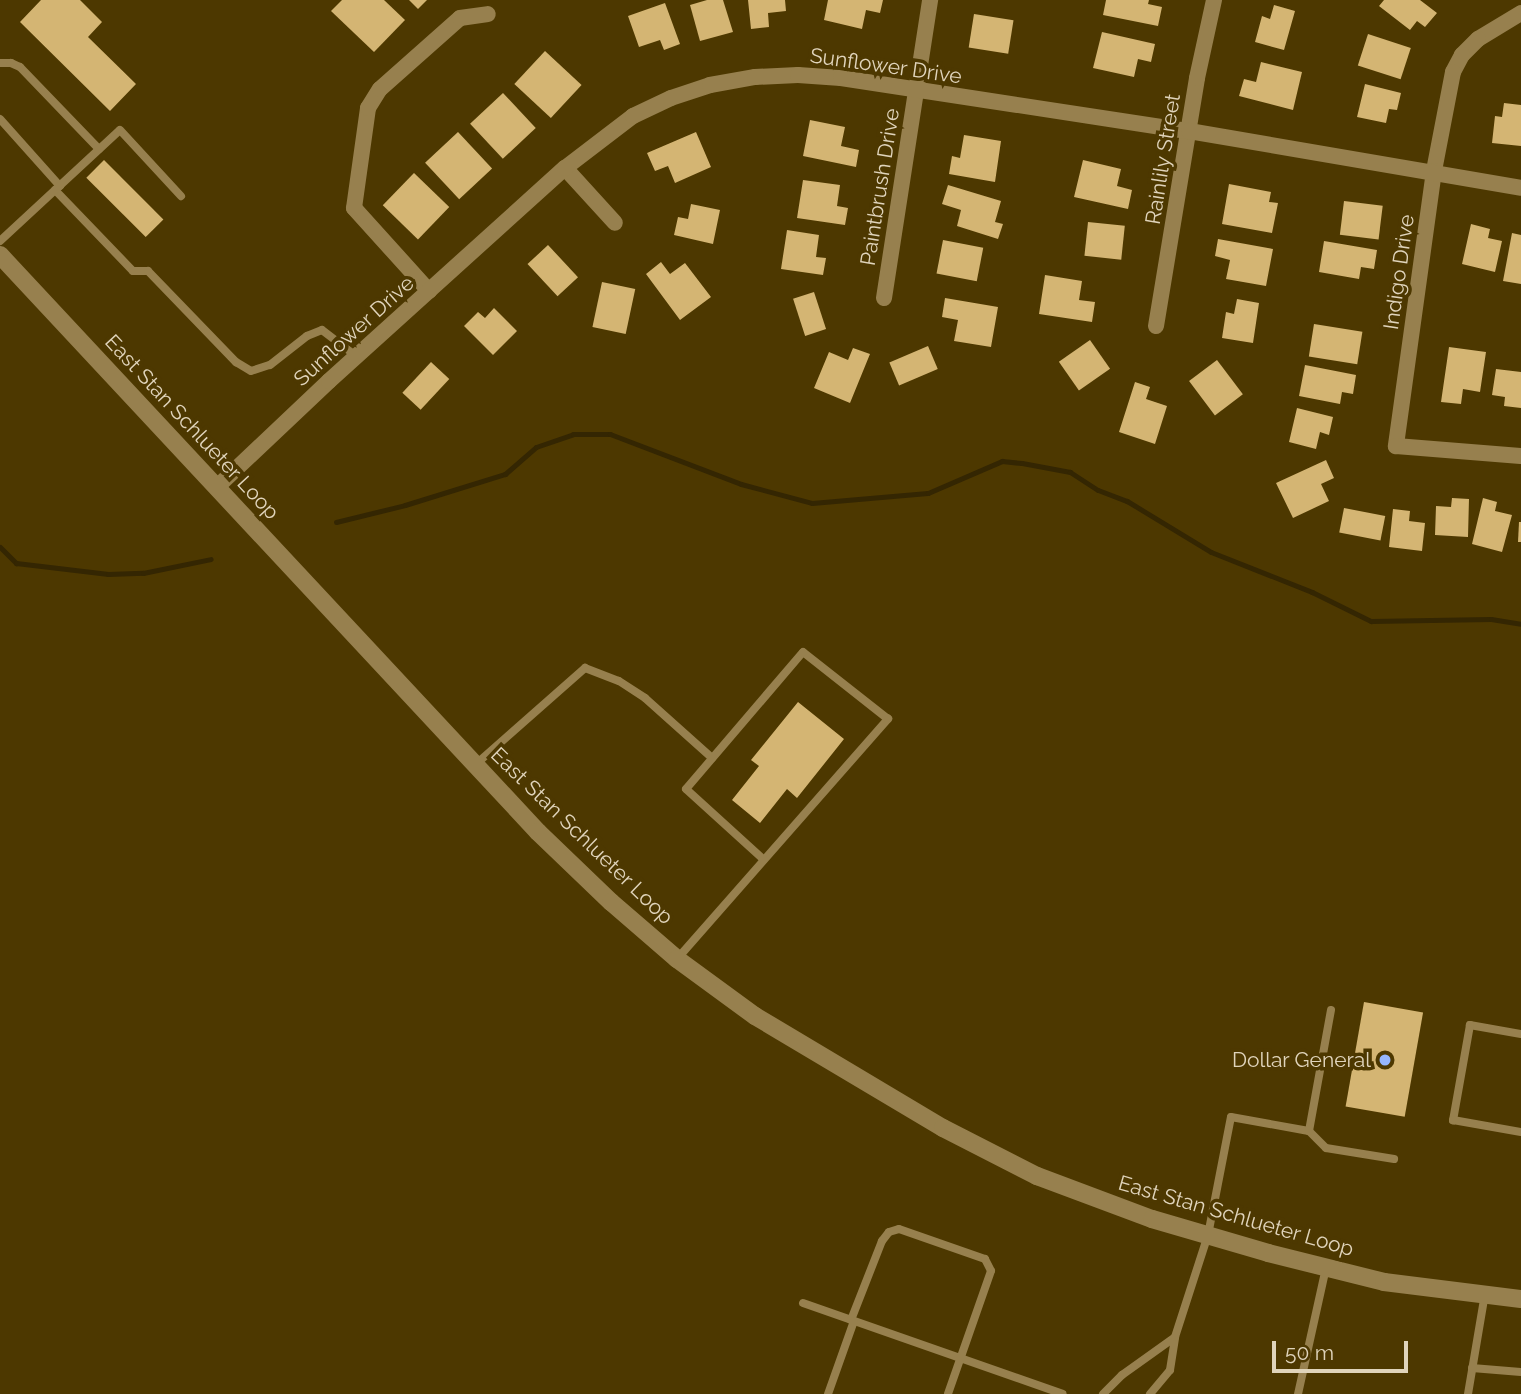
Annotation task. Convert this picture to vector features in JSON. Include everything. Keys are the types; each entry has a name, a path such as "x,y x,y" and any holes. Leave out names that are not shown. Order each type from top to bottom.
{"main road":[{"name":"East Stan Schlueter Loop","path":"0,254 475,765 611,902 677,959 755,1016 943,1128 1037,1176 1152,1219 1384,1282 1521,1299"}],"street":[{"name":"Paintbrush Drive","path":"884,298 930,0"},
{"name":"Rainlily Street","path":"1156,326 1214,0"},
{"name":"Indigo Drive","path":"1521,13 1478,39 1458,63 1448,89 1396,446 1521,456"},
{"path":"429,291 355,208 368,108 380,89 460,18 488,14"},
{"name":"Sunflower Drive","path":"218,486 356,356 565,169 633,116 671,98 710,85 755,77 798,75 1189,131 1521,188"},
{"path":"565,169 615,223"}],"lane":[{"path":"0,63 11,63 20,67 99,149"},
{"path":"0,119 133,271 148,271 236,362 251,370 270,365 307,336 322,330 356,356"},
{"path":"0,241 120,130 181,197"},
{"path":"677,959 888,719 803,652 686,789 764,860"},
{"path":"475,765 585,668 619,681 645,698 712,758"},
{"path":"1309,1131 1331,1010"},
{"path":"1521,1034 1470,1025 1453,1120 1521,1132"},
{"path":"1150,1394 1170,1370 1175,1337 1208,1235 1231,1117 1309,1131 1326,1148 1394,1160"},
{"path":"828,1394 882,1241 889,1232 899,1229 985,1259 991,1271 948,1394"},
{"path":"1298,1394 1325,1268"},
{"path":"1468,1394 1485,1294"},
{"path":"803,1303 1063,1394"},
{"path":"1103,1394 1122,1375 1175,1337"},
{"path":"1472,1368 1521,1372"}],"building":[{"path":"41,0 80,0 102,22 88,37 136,84 110,111 20,22"},
{"path":"342,0 384,0 405,20 374,52 331,11"},
{"path":"409,0 427,0 418,9"},
{"path":"707,0 723,0 733,32 700,41 690,5"},
{"path":"748,0 785,0 786,11 768,13 769,27 751,29"},
{"path":"828,0 883,0 880,13 866,10 862,29 824,20"},
{"path":"1106,0 1149,0 1148,4 1162,7 1158,26 1103,15"},
{"path":"1384,0 1420,0 1437,13 1425,27 1417,21 1410,30 1379,6"},
{"path":"665,3 680,44 664,50 660,40 639,47 628,16"},
{"path":"1274,5 1295,11 1284,50 1255,42 1262,16 1270,19"},
{"path":"974,14 1014,20 1008,54 969,48"},
{"path":"1102,32 1155,44 1151,62 1138,59 1134,77 1093,68"},
{"path":"1368,34 1411,48 1401,79 1358,65"},
{"path":"545,51 582,85 551,118 514,84"},
{"path":"1261,62 1302,72 1293,110 1239,96 1244,79 1256,82"},
{"path":"1365,84 1401,93 1397,110 1389,109 1386,123 1357,117"},
{"path":"503,93 536,128 503,159 470,124"},
{"path":"1504,103 1521,105 1521,146 1492,143 1495,116 1502,117"},
{"path":"810,120 845,127 841,146 859,150 856,167 803,156"},
{"path":"458,132 492,169 459,199 425,163"},
{"path":"696,132 711,167 675,183 668,166 655,171 647,153"},
{"path":"964,135 1001,141 995,182 949,174 952,156 960,158"},
{"path":"104,160 163,219 146,237 86,178"},
{"path":"1083,160 1121,169 1117,186 1132,190 1128,209 1074,197"},
{"path":"414,173 449,207 418,239 383,205"},
{"path":"803,180 840,185 837,206 848,208 845,225 797,218"},
{"path":"1229,184 1271,192 1269,202 1278,203 1272,233 1222,224"},
{"path":"948,185 1001,201 995,222 1003,224 998,239 957,226 961,210 942,204"},
{"path":"1344,201 1383,206 1379,239 1340,235"},
{"path":"691,204 720,210 713,244 674,235 678,217 688,219"},
{"path":"1088,222 1125,226 1121,260 1084,256"},
{"path":"1471,224 1490,229 1488,238 1502,241 1495,272 1462,264"},
{"path":"787,230 819,235 816,257 826,258 823,275 781,269"},
{"path":"1512,233 1521,235 1521,284 1503,281"},
{"path":"1218,239 1273,249 1266,286 1226,279 1230,260 1215,256"},
{"path":"943,240 983,248 977,281 937,273"},
{"path":"1324,241 1377,250 1374,269 1361,267 1359,279 1319,272"},
{"path":"548,245 578,277 558,296 528,264"},
{"path":"661,262 670,274 685,263 711,297 680,320 646,274"},
{"path":"1045,275 1082,281 1079,300 1095,302 1092,322 1039,314"},
{"path":"602,282 635,289 626,334 592,327"},
{"path":"814,292 826,329 805,336 793,299"},
{"path":"945,298 998,307 991,347 954,341 958,320 942,317"},
{"path":"1237,299 1259,303 1253,343 1222,338 1226,312 1234,314"},
{"path":"494,308 517,331 493,355 464,326 478,312 485,318"},
{"path":"1314,324 1362,332 1357,364 1309,357"},
{"path":"1090,340 1110,369 1079,390 1059,362"},
{"path":"928,346 938,369 899,385 889,362"},
{"path":"1449,347 1486,352 1480,392 1463,389 1461,404 1441,402"},
{"path":"853,348 870,354 850,403 814,388 829,352 848,360"},
{"path":"1217,360 1243,394 1215,415 1189,381"},
{"path":"431,362 449,379 421,410 402,393"},
{"path":"1305,365 1356,375 1353,394 1342,392 1340,404 1299,396"},
{"path":"1496,369 1521,372 1521,408 1504,406 1505,397 1492,395"},
{"path":"1135,382 1150,387 1146,399 1167,406 1155,444 1119,432"},
{"path":"1297,408 1333,417 1329,435 1320,432 1316,449 1289,442"},
{"path":"1326,460 1334,478 1321,484 1329,501 1293,518 1276,483"},
{"path":"1452,498 1469,499 1468,537 1435,535 1436,506 1451,507"},
{"path":"1483,498 1497,502 1495,511 1512,515 1502,552 1472,544"},
{"path":"1344,508 1385,516 1380,541 1339,533"},
{"path":"1393,509 1410,511 1409,521 1425,523 1422,551 1389,547"},
{"path":"1521,522 1521,542 1518,542"},
{"path":"798,702 844,739 797,798 787,789 760,823 732,800 759,766 751,760"},
{"name":"Dollar General","path":"1364,1002 1423,1012 1405,1117 1346,1106"}],"waterway":[{"path":"336,522 405,505 505,474 536,447 573,434 610,434 741,484 812,503 928,493 1002,461 1070,472 1098,490 1127,501 1211,552 1312,592 1371,621 1491,619 1521,624"},
{"path":"0,547 16,563 108,574 143,573 211,559"}],"place":[{"name":"Dollar General","path":"1385,1060"}]}
